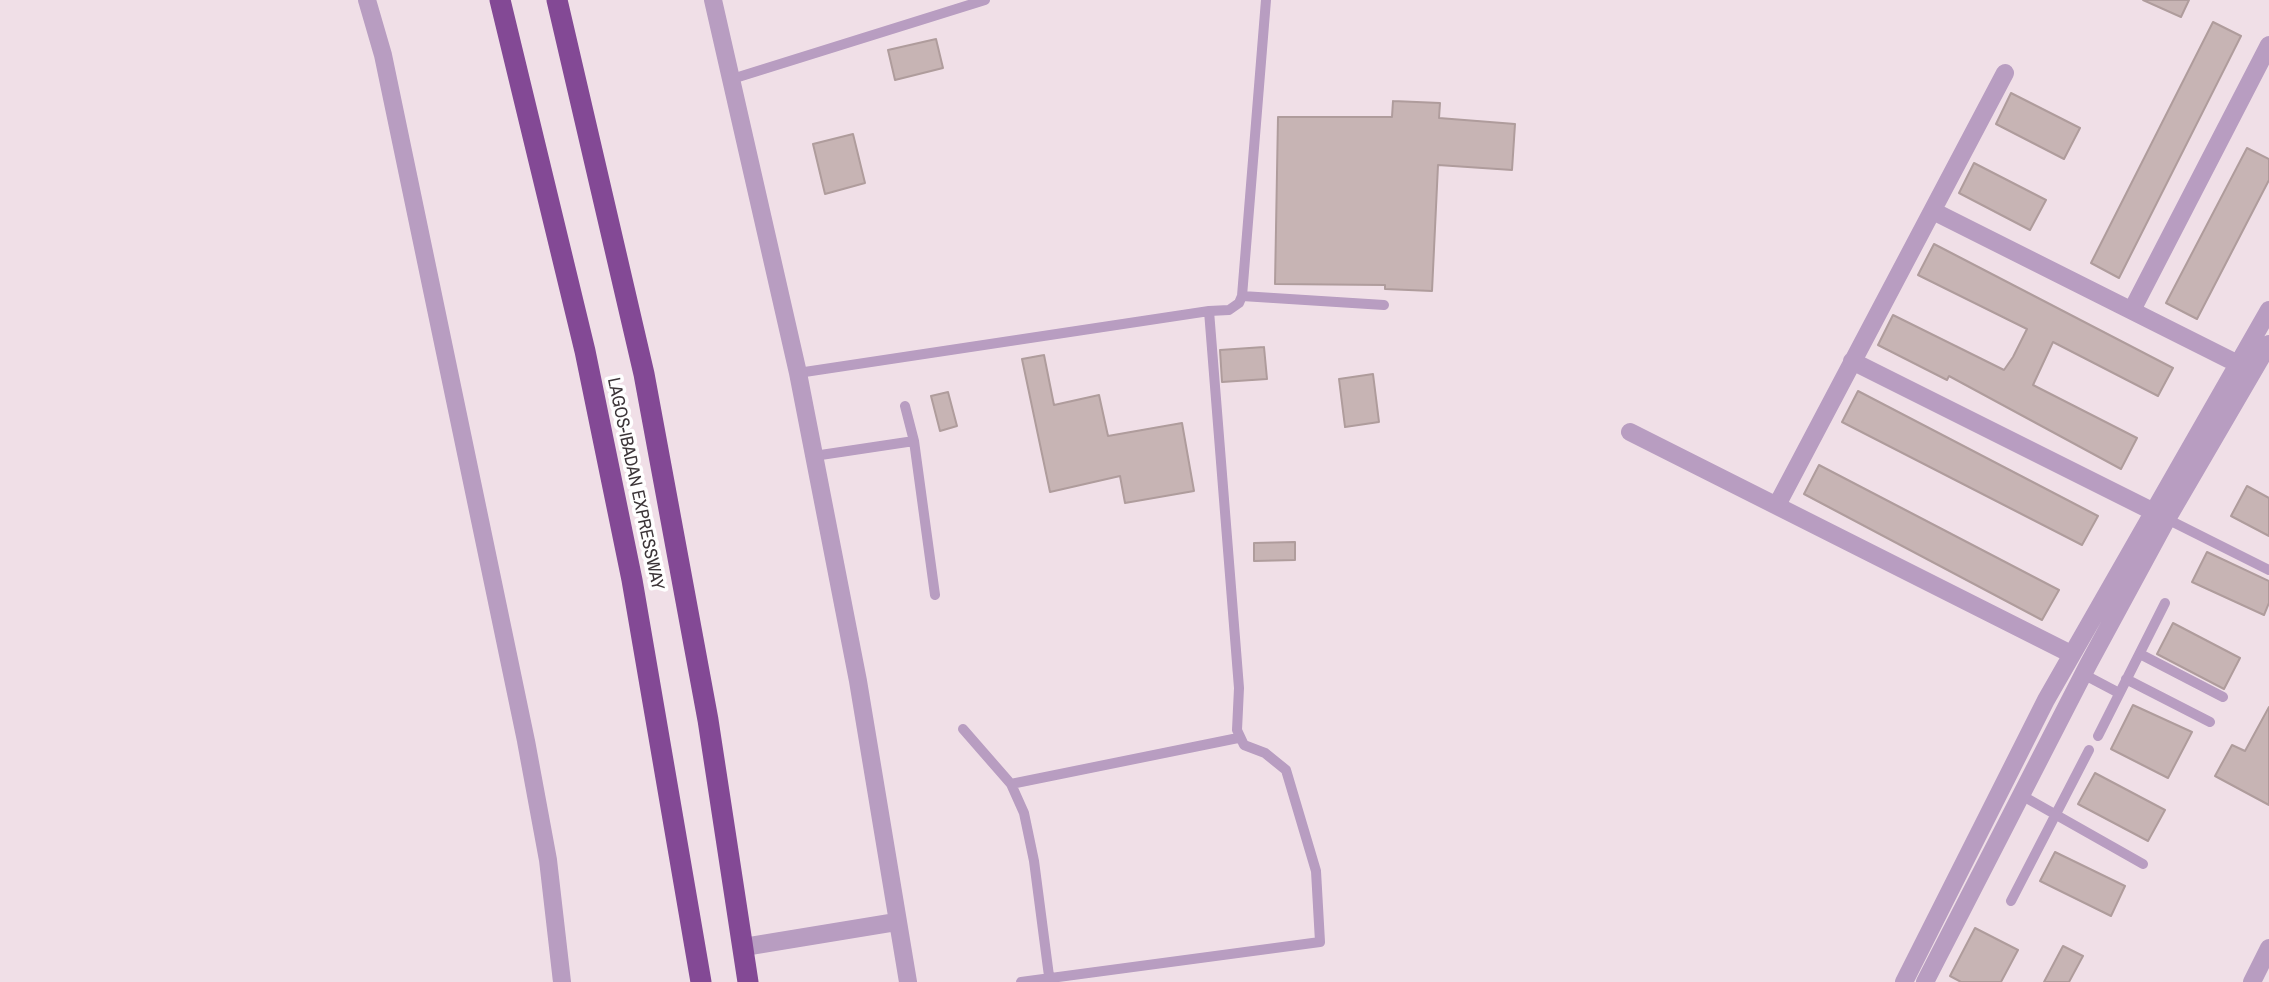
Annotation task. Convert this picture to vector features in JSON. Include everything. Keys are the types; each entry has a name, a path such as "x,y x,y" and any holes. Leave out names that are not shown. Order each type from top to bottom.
{"highway":[{"name":"LAGOS-IBADAN EXPRESSWAY","path":"500,0 584,351 632,580 701,982"},
{"name":"LAGOS-IBADAN EXPRESSWAY","path":"557,0 644,374 708,720 748,982"}],"street":[{"path":"367,0 383,55 524,728 548,860 562,982"},
{"path":"713,0 799,373 858,681 908,982"},
{"path":"2132,310 2269,46"},
{"path":"1777,505 2005,73"},
{"path":"1933,211 2253,372"},
{"path":"1913,965 1928,977 2083,674 2237,363 2269,310"},
{"path":"1904,982 2071,654 2269,344"},
{"path":"1852,361 2161,516"},
{"path":"1630,432 2071,654"},
{"path":"2046,700 2065,709"},
{"path":"744,947 896,922"},
{"path":"2252,982 2269,948"}],"lane":[{"path":"732,79 985,0"},
{"path":"799,373 1229,310 1239,303 1242,296 1266,0"},
{"path":"1242,296 1384,305"},
{"path":"1209,311 1239,688 1238,738"},
{"path":"905,405 914,441 934,595"},
{"path":"814,456 914,441"},
{"path":"2161,516 2269,570"},
{"path":"2098,736 2165,603"},
{"path":"2140,654 2223,697"},
{"path":"2083,674 2119,693"},
{"path":"2126,679 2210,722"},
{"path":"963,730 1012,784 1024,813 1034,861 1049,976"},
{"path":"1012,784 1238,738"},
{"path":"1021,982 1049,976 1320,942 1316,871 1286,770 1281,763 1252,750 1238,738"},
{"path":"2011,901 2089,750"},
{"path":"2021,795 2143,864"}],"building":[{"path":"2143,0 2189,0 2181,17"},
{"path":"2213,22 2241,36 2119,278 2091,263"},
{"path":"936,39 943,68 895,80 888,50"},
{"path":"2011,93 2080,128 2064,159 1996,124"},
{"path":"1393,101 1440,103 1439,118 1515,124 1512,170 1438,165 1432,291 1385,289 1385,285 1275,284 1278,117 1392,117"},
{"path":"853,134 865,183 825,194 813,144"},
{"path":"2247,148 2269,159 2269,180 2197,319 2166,303"},
{"path":"1974,163 2046,200 2030,230 1959,193"},
{"path":"1934,244 2173,368 2158,396 2053,342 2033,385 2137,438 2121,469 1949,376 1947,380 1878,345 1893,315 2004,370 2013,357 2027,329 1918,275"},
{"path":"1264,347 1267,379 1222,382 1220,350"},
{"path":"1044,355 1054,405 1099,395 1108,436 1182,423 1194,491 1125,503 1120,476 1050,492 1022,359"},
{"path":"1373,374 1379,422 1345,427 1339,379"},
{"path":"1858,391 2098,516 2082,545 1842,422"},
{"path":"948,392 957,426 940,431 931,396"},
{"path":"1819,465 2059,590 2042,620 1804,494"},
{"path":"2247,486 2269,498 2269,536 2231,516"},
{"path":"1295,542 1295,560 1254,561 1254,543"},
{"path":"2207,552 2269,581 2269,603 2264,615 2192,582"},
{"path":"2173,623 2240,658 2224,689 2157,654"},
{"path":"2133,705 2192,732 2168,778 2111,749"},
{"path":"2269,707 2269,805 2215,776 2232,745 2245,751"},
{"path":"2095,773 2165,810 2148,841 2078,804"},
{"path":"2055,852 2125,886 2111,916 2040,881"},
{"path":"1975,928 2018,950 2001,982 1961,982 1950,976"},
{"path":"2063,946 2083,956 2069,982 2044,982"}]}
